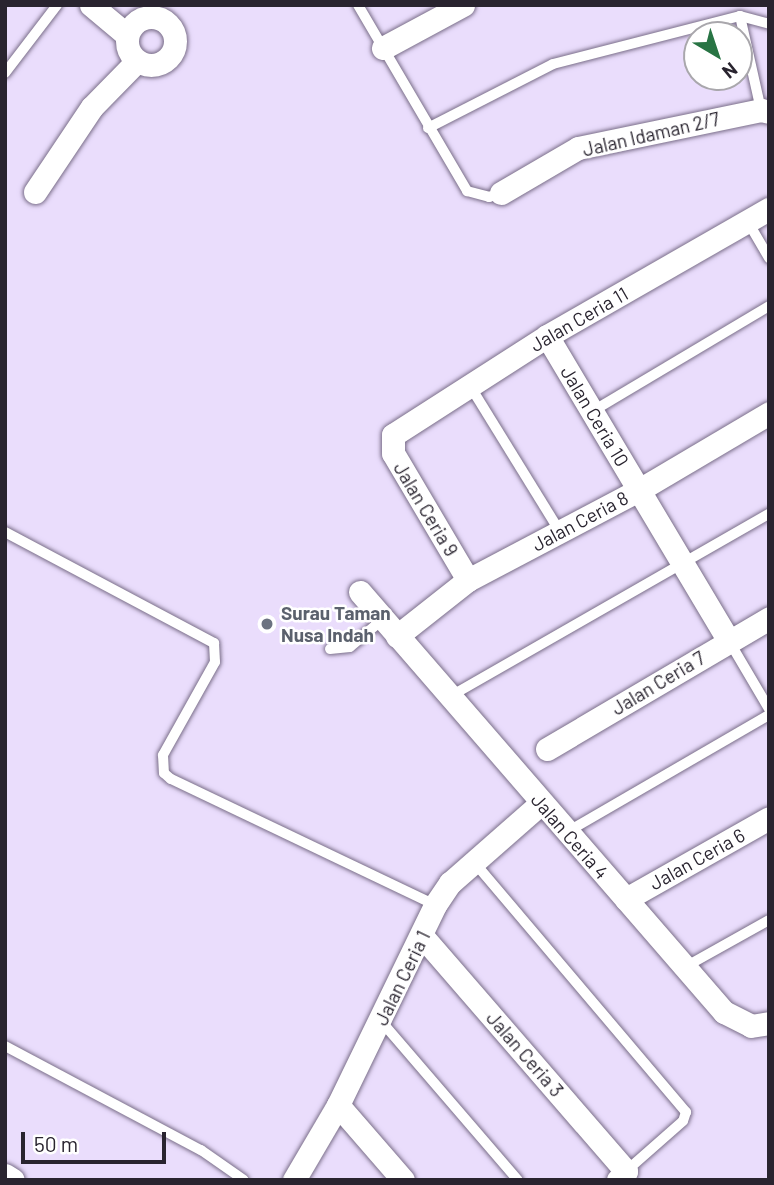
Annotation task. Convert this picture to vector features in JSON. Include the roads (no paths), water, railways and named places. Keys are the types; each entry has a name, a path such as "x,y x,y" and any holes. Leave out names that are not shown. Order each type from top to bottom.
{"street":[{"path":"92,5 128,20 159,18 170,26 175,40 165,60 151,65 137,61 128,50 128,20"},
{"path":"383,48 463,5"},
{"path":"34,192 85,116 137,61"},
{"name":"Jalan Idaman 2/7","path":"501,193 578,148 765,111"},
{"name":"Jalan Ceria 11","path":"393,436 547,336 769,209"},
{"name":"Jalan Ceria 10","path":"547,336 729,641"},
{"name":"Jalan Ceria 8","path":"390,628 468,580 639,490 769,413"},
{"name":"Jalan Ceria 9","path":"393,436 393,453 468,580"},
{"name":"Jalan Ceria 4","path":"360,593 724,1012 760,1024"},
{"name":"Jalan Ceria 7","path":"547,749 769,618"},
{"name":"Jalan Ceria 1","path":"294,1180 338,1105 424,937 435,905 474,862 541,803"},
{"name":"Jalan Ceria 6","path":"626,899 769,818"},
{"name":"Jalan Ceria 3","path":"424,937 622,1175"},
{"path":"338,1105 403,1180"},
{"path":"5,1175 13,1180"}],"lane":[{"path":"5,73 57,5"},
{"path":"358,5 467,191 488,198 501,193"},
{"path":"428,128 553,64 740,16 769,24"},
{"path":"740,16 765,111"},
{"path":"748,222 769,258"},
{"path":"593,411 769,306"},
{"path":"470,386 559,533"},
{"path":"449,697 769,514"},
{"path":"5,532 214,643 215,662 163,755 161,764 171,779 435,905"},
{"path":"330,649 350,647 390,628"},
{"path":"729,641 769,709"},
{"path":"567,832 769,715"},
{"path":"474,862 686,1112 683,1121 622,1175"},
{"path":"685,967 769,920"},
{"path":"381,1021 518,1180"},
{"path":"5,1046 201,1150 244,1180"}],"place":[{"name":"Surau Taman Nusa Indah","path":"267,624"}]}
